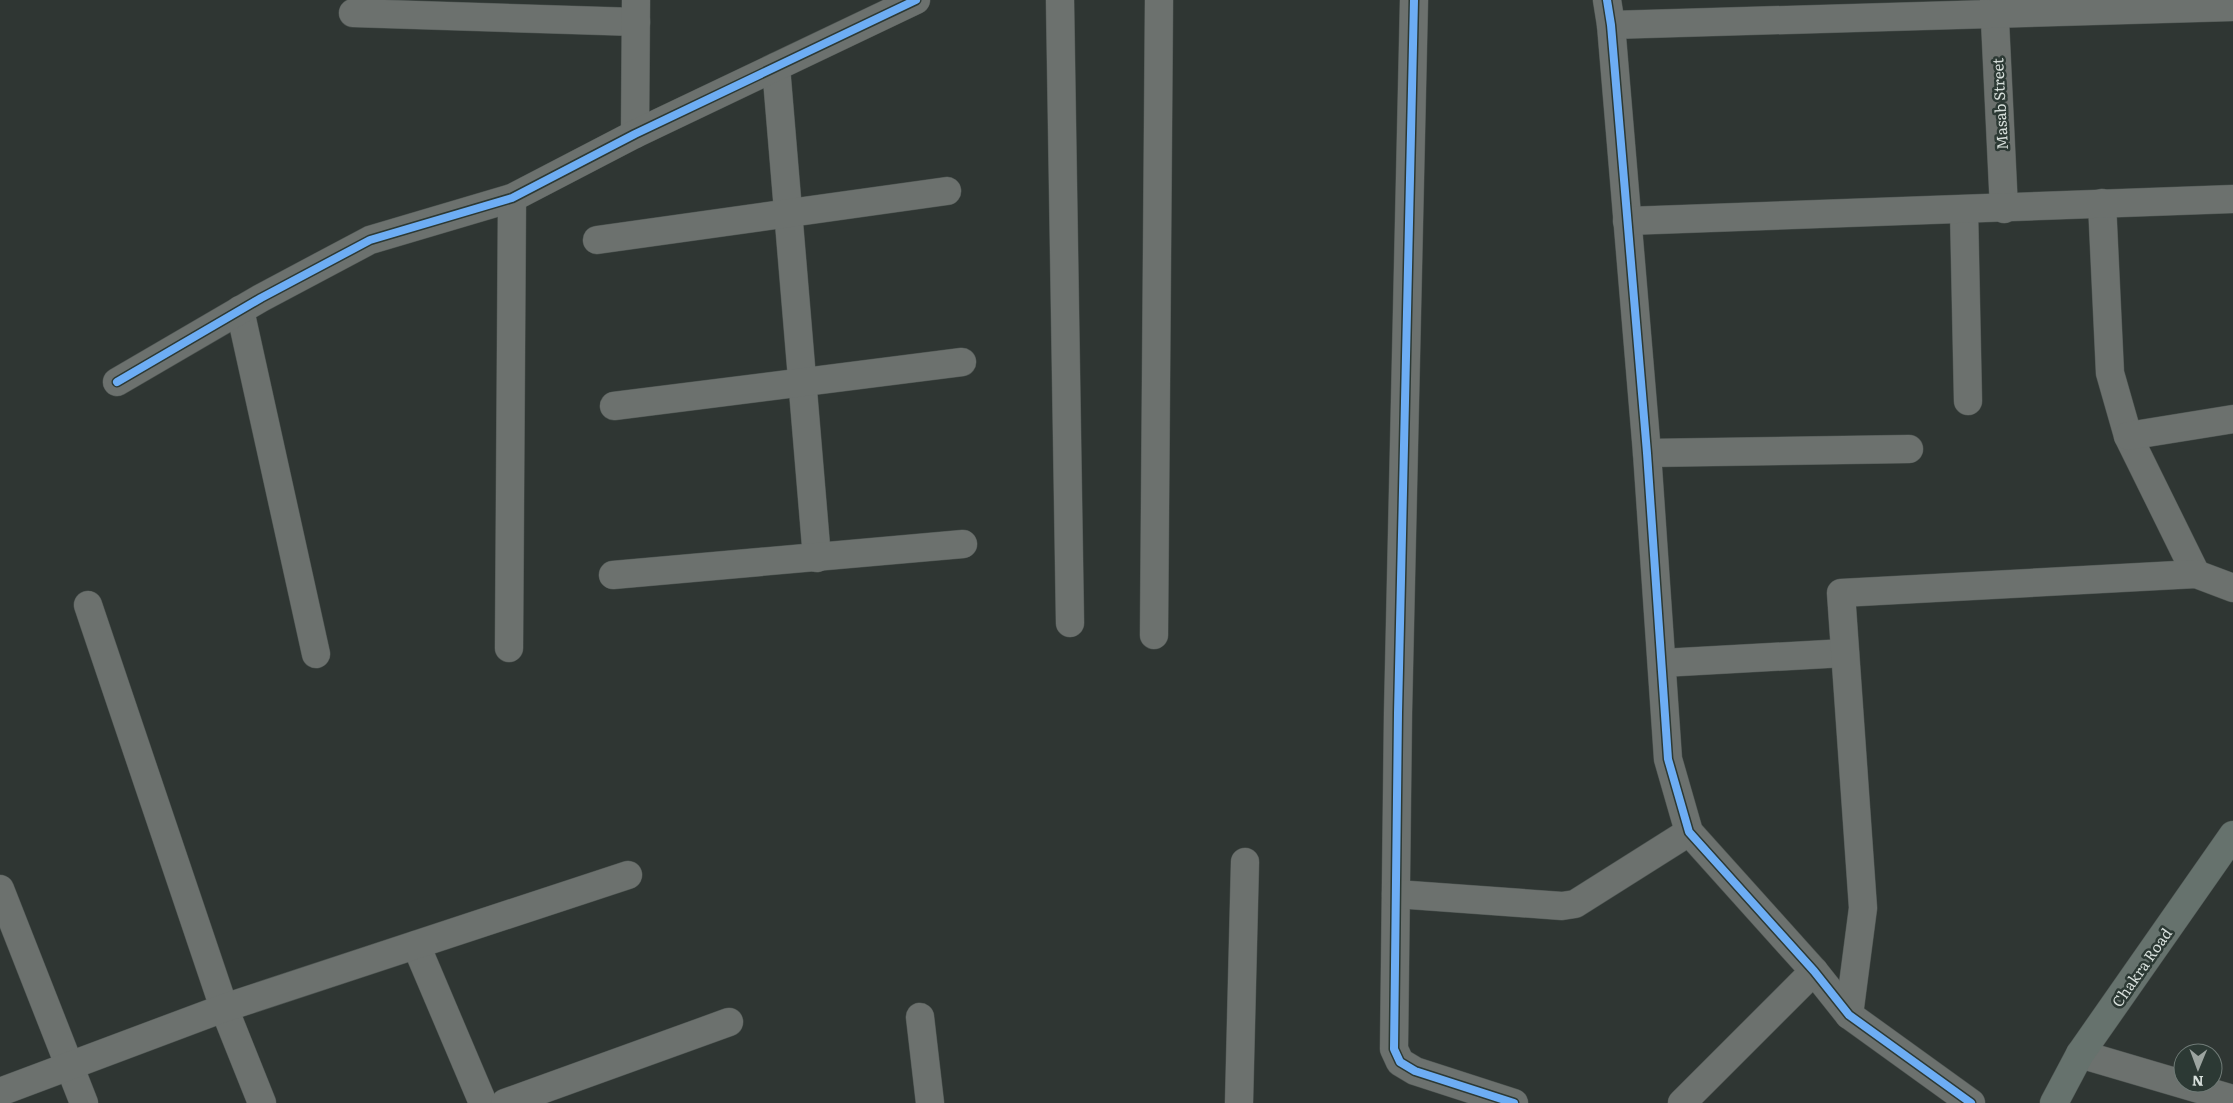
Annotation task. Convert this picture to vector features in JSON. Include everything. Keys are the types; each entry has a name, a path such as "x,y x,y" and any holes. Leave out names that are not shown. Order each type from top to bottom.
{"main road":[{"name":"Chakra Road","path":"2054,1103 2080,1054 2233,835"}],"street":[{"path":"117,382 240,310 370,240 512,198 635,134 916,0"},
{"path":"1060,0 1070,623"},
{"path":"1154,635 1159,0"},
{"path":"1414,0 1398,713 1394,1049 1400,1062 1415,1071 1514,1103"},
{"path":"1970,1103 1849,1016 1814,971 1689,832 1668,759 1647,453 1609,12 1994,7 2233,7"},
{"name":"Masab Street","path":"1994,7 2004,209"},
{"path":"352,13 636,11 635,134"},
{"path":"776,67 817,558"},
{"path":"597,240 946,191"},
{"path":"509,648 512,198"},
{"path":"1627,221 2004,209 2102,203 2233,199"},
{"path":"2102,203 2110,373 2128,436 2196,574"},
{"path":"1964,210 1968,401"},
{"path":"240,310 316,654"},
{"path":"614,406 962,362"},
{"path":"2128,436 2233,419"},
{"path":"1647,453 1909,449"},
{"path":"613,575 964,544"},
{"path":"1849,1016 1863,908 1840,593 2196,574 2233,588"},
{"path":"88,604 224,1008 262,1103"},
{"path":"1662,662 1845,653"},
{"path":"1396,894 1562,906 1575,904 1689,832"},
{"path":"1239,1103 1245,862"},
{"path":"0,1092 224,1008 628,876"},
{"path":"0,889 84,1103"},
{"path":"416,945 483,1103"},
{"path":"1682,1103 1814,971"},
{"path":"920,1017 930,1103"},
{"path":"505,1103 729,1022"},
{"path":"2080,1054 2233,1099"}],"cycle path":[{"path":"117,382 261,298 370,240 512,198 635,134 916,0"},
{"path":"1414,0 1398,713 1394,1049 1400,1062 1415,1071 1514,1103"},
{"path":"1607,0 1611,25 1647,453 1668,759 1689,832 1814,971 1849,1015 1971,1103"}]}
